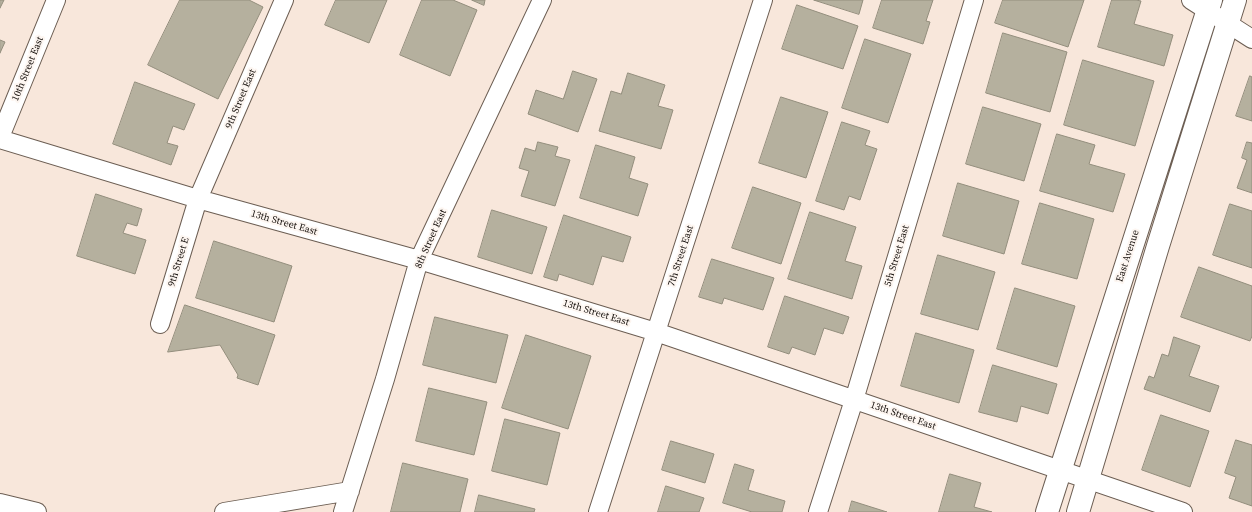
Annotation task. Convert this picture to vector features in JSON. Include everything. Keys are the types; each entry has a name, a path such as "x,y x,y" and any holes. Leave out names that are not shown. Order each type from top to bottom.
{"street":[{"name":"10th Street East","path":"0,138 56,0"},
{"name":"9th Street East","path":"198,199 284,0"},
{"name":"8th Street East","path":"343,512 419,260 542,0"},
{"name":"7th Street East","path":"598,512 764,0"},
{"name":"5th Street East","path":"818,512 854,400 974,0"},
{"path":"1078,512 1235,0"},
{"path":"1203,3 1252,39"},
{"name":"East Avenue","path":"1047,512 1203,3"},
{"name":"13th Street East","path":"0,138 198,199 419,260 656,332 1183,512"},
{"name":"9th Street E","path":"160,324 198,199"},
{"path":"224,512 350,491"},
{"path":"0,503 37,512"}],"building":[{"path":"0,0 4,0 0,8"},
{"path":"180,0 249,0 263,7 218,99 148,65"},
{"path":"336,0 387,0 369,43 325,25"},
{"path":"422,0 453,0 477,10 450,76 400,55"},
{"path":"472,0 485,0 484,5"},
{"path":"814,0 863,0 859,14"},
{"path":"882,0 933,0 926,21 930,22 923,44 873,28"},
{"path":"1003,0 1084,0 1068,47 995,23"},
{"path":"1112,0 1141,1 1134,24 1173,35 1164,66 1098,47"},
{"path":"797,5 858,26 843,69 782,49"},
{"path":"1003,33 1067,52 1050,112 986,93"},
{"path":"865,39 911,54 888,123 842,108"},
{"path":"0,40 5,42 0,53"},
{"path":"1083,60 1154,81 1135,146 1064,125"},
{"path":"573,71 597,79 578,132 528,114 536,90 563,99"},
{"path":"628,73 665,85 658,106 673,110 661,149 599,131 611,91 621,94"},
{"path":"1250,76 1252,77 1252,121 1236,116"},
{"path":"135,82 195,104 184,130 173,126 167,143 178,146 171,165 113,144"},
{"path":"781,97 828,112 806,178 759,163"},
{"path":"983,107 1041,124 1024,181 966,164"},
{"path":"842,122 870,131 865,145 877,149 860,200 849,196 844,210 816,201"},
{"path":"1057,134 1095,145 1089,164 1125,174 1113,212 1040,191"},
{"path":"538,142 558,147 555,156 570,160 555,206 521,196 529,171 519,168 525,148 535,151"},
{"path":"1247,142 1252,143 1252,193 1237,188 1247,160 1242,158"},
{"path":"596,145 635,157 629,178 648,184 638,216 580,198"},
{"path":"958,183 1019,201 1004,254 943,236"},
{"path":"753,187 801,203 781,264 732,248"},
{"path":"96,194 142,209 137,226 127,223 123,233 146,240 135,274 77,256"},
{"path":"1040,203 1094,219 1077,279 1022,264"},
{"path":"1230,204 1252,211 1252,268 1213,255"},
{"path":"492,210 547,227 532,274 478,257"},
{"path":"810,212 856,227 845,261 862,266 852,299 788,279"},
{"path":"564,215 631,237 623,262 602,256 593,285 559,274 557,281 544,277"},
{"path":"214,241 292,266 274,322 196,298"},
{"path":"938,255 995,272 978,330 921,314"},
{"path":"712,259 774,278 763,310 724,298 722,304 699,297"},
{"path":"1199,267 1252,286 1252,336 1250,341 1181,317"},
{"path":"1015,288 1075,306 1057,367 997,349"},
{"path":"785,296 849,317 843,334 824,328 815,355 792,347 789,354 768,347"},
{"path":"185,305 275,335 258,385 237,378 238,375 220,345 168,352"},
{"path":"435,317 508,335 496,383 423,365"},
{"path":"916,333 974,350 959,403 901,386"},
{"path":"526,335 591,356 568,429 502,408"},
{"path":"1174,337 1200,346 1189,376 1219,386 1210,412 1144,389 1149,376 1154,378 1162,354 1168,356"},
{"path":"993,365 1057,384 1048,414 1021,406 1017,422 979,412"},
{"path":"429,388 487,402 474,455 416,441"},
{"path":"1161,415 1209,431 1190,487 1142,470"},
{"path":"505,419 560,433 547,485 492,471"},
{"path":"1236,440 1252,445 1252,506 1229,498 1236,477 1225,473"},
{"path":"671,441 714,454 705,483 662,470"},
{"path":"403,463 468,479 460,512 391,512"},
{"path":"735,464 754,470 748,490 785,501 782,512 752,512 723,503"},
{"path":"950,474 981,483 974,507 992,512 939,512"},
{"path":"666,486 704,498 699,512 658,512"},
{"path":"479,495 535,509 534,512 475,512"},
{"path":"852,501 887,512 849,512"}]}
